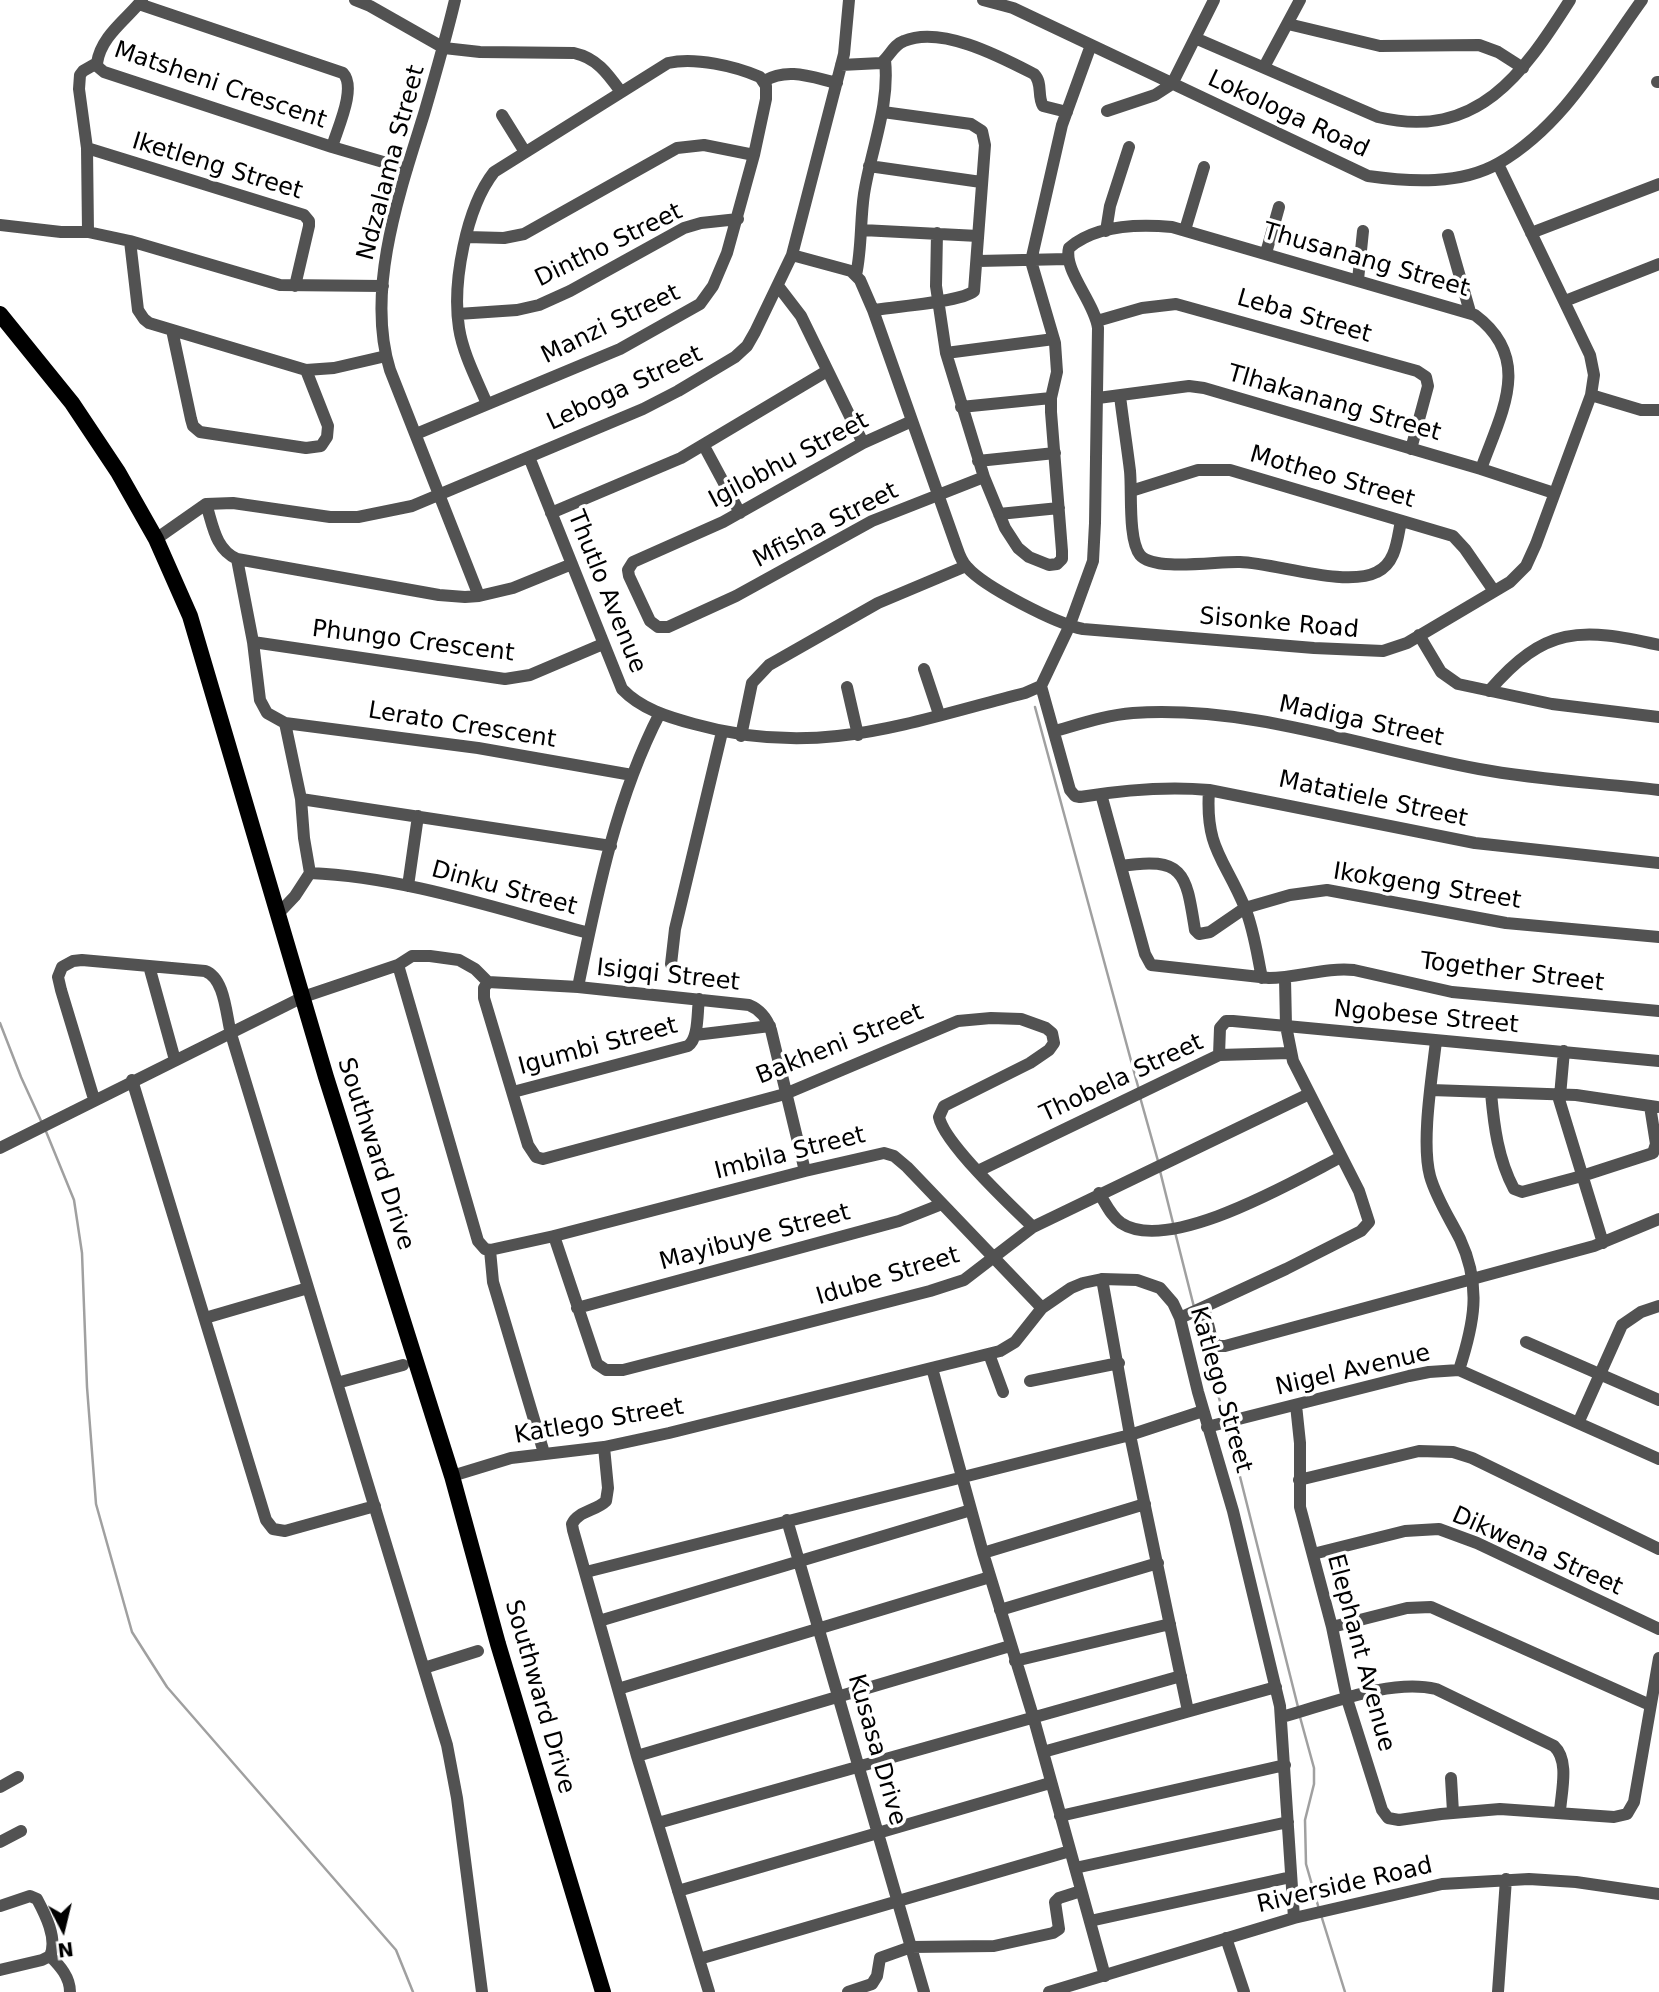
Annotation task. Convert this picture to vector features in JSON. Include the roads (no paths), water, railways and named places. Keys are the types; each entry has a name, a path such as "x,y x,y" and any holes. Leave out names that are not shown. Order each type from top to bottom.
{"main road":[{"name":"Southward Drive","path":"0,314 39,360 99,443 135,499 179,588 200,647 303,997 452,1476 498,1644 603,1992"}],"street":[{"path":"355,0 444,48 585,55 601,66 621,92"},
{"name":"Ndzalama Street","path":"441,496 386,356 383,286 390,240 407,169 444,48 455,0"},
{"name":"Leboga Street","path":"206,504 233,503 330,517 386,513 441,496 643,409 727,363 747,346 792,255 841,65 849,0"},
{"name":"Lokologa Road","path":"983,0 1013,8 1368,176 1440,180 1498,164 1547,127 1563,110 1642,0"},
{"path":"1107,111 1155,95 1172,84 1214,0"},
{"path":"1264,68 1300,0"},
{"path":"140,2 343,73 350,90 332,147"},
{"name":"Matsheni Crescent","path":"140,2 102,48 97,63 104,72 407,169"},
{"path":"1195,38 1378,117 1421,123 1454,117 1479,107 1504,89 1523,68 1564,2"},
{"path":"1288,24 1380,46 1479,45 1498,52 1523,68"},
{"path":"841,65 875,65 885,60 896,46 907,39 930,37 957,41 1034,74 1039,83 1043,106 1067,112"},
{"path":"937,233 935,270 946,353 978,461 1009,537 1018,548 1035,560 1053,565 1060,562 1063,555 1051,398 1057,372 1054,339 1031,261 1067,112 1091,46"},
{"path":"487,404 463,345 457,314 457,291 467,237 487,181 502,166 657,69 682,60 710,63 755,74 764,81 779,74 790,73 836,83"},
{"path":"856,275 861,250 863,199 883,111 885,60"},
{"path":"88,232 87,148 79,82 83,71 97,63"},
{"path":"1137,100 1156,76"},
{"name":"Manzi Street","path":"416,434 620,348 700,304 716,279 738,219 766,99 764,81"},
{"path":"873,310 966,296 974,291 985,145 984,137 977,127 971,124 883,111"},
{"path":"502,116 525,152"},
{"path":"467,237 504,238 524,234 677,148 704,145 754,155"},
{"path":"1106,231 1110,206 1129,147"},
{"name":"Iketleng Street","path":"87,148 304,215 309,220 309,226 295,286"},
{"name":"Sisonke Road","path":"966,566 990,584 1069,627 1368,652 1395,649 1510,582 1526,566 1591,395 1594,375 1590,355 1498,164"},
{"path":"869,166 981,181"},
{"path":"1185,230 1204,167"},
{"path":"1531,233 1659,184"},
{"path":"1266,253 1279,207"},
{"name":"Dintho Street","path":"457,314 517,310 539,305 684,229 701,223 738,219"},
{"path":"0,225 61,232 88,232 131,241 267,282 295,286 383,286"},
{"name":"Thusanang Street","path":"1068,259 1069,248 1080,240 1128,226 1150,225 1185,230 1470,312 1490,326 1495,333 1510,373 1510,388 1481,468"},
{"path":"862,230 978,236"},
{"path":"1357,280 1363,231"},
{"path":"1448,234 1470,312"},
{"path":"131,241 140,315 149,323 306,370 334,368 386,356"},
{"path":"741,736 752,683 769,665 878,603 966,566 937,496 865,289 856,275 843,268 792,255"},
{"path":"978,261 1068,259 1097,321 1096,523 1093,561 1069,627 1041,686 1055,731"},
{"path":"1565,301 1659,264"},
{"path":"778,286 801,316 863,443"},
{"name":"Leba Street","path":"1097,321 1142,308 1176,304 1417,371 1426,377 1428,386 1411,449"},
{"path":"172,330 191,419 200,432 306,448 321,446 327,437 328,426 306,370"},
{"path":"946,353 1054,339"},
{"path":"551,513 650,472 704,446 827,371"},
{"name":"Tlhakanang Street","path":"1098,398 1181,387 1204,388 1481,468 1554,493"},
{"path":"1591,395 1641,410 1659,410"},
{"path":"1120,396 1137,549 1143,559 1160,564 1242,562 1321,575 1371,575 1390,562 1401,521"},
{"path":"961,407 1051,398"},
{"name":"Igilobhu Street","path":"686,538 740,513 863,443 912,421"},
{"path":"704,446 740,513"},
{"path":"978,461 1055,453"},
{"name":"Thutlo Avenue","path":"529,457 622,689 636,701 660,713 741,736 813,740 858,735 1025,693 1041,686"},
{"name":"Motheo Street","path":"1131,491 1198,470 1230,470 1453,536 1494,591"},
{"name":"Mfisha Street","path":"686,538 639,558 630,565 631,582 653,625 658,627 668,626 736,596 872,521 984,477"},
{"path":"441,496 479,596"},
{"path":"156,539 206,504"},
{"name":"Phungo Crescent","path":"206,504 222,550 237,559 439,595 479,596 513,587 572,564"},
{"path":"999,514 1059,508"},
{"path":"237,559 263,708 272,718 285,723 301,799 310,873 295,897 278,914"},
{"path":"1489,691 1513,665 1552,641 1567,636 1598,633 1659,645"},
{"path":"1419,635 1434,662 1447,678 1458,684 1552,704 1659,718"},
{"name":"Phungo Crescent","path":"253,642 505,679 530,675 603,644"},
{"path":"924,669 939,714"},
{"path":"847,687 858,735"},
{"path":"578,987 611,846 632,775 660,713"},
{"name":"Madiga Street","path":"1055,731 1119,714 1135,713 1252,720 1482,770 1659,790"},
{"name":"Lerato Crescent","path":"285,723 478,748 632,775"},
{"name":"Matatiele Street","path":"1055,731 1070,790 1075,796 1173,788 1209,790 1475,843 1659,863"},
{"path":"674,972 671,964 675,929 722,732"},
{"path":"1209,790 1208,812 1212,838 1245,908 1262,978"},
{"path":"1101,793 1121,866"},
{"path":"301,799 611,846"},
{"name":"Dinku Street","path":"408,886 418,816"},
{"name":"Ikokgeng Street","path":"1121,866 1152,862 1161,863 1176,872 1190,893 1195,930 1199,934 1210,932 1245,908 1290,895 1327,890 1506,923 1659,937"},
{"name":"Together Street","path":"1121,866 1144,954 1151,965 1262,978 1285,978 1343,969 1452,992 1659,1011"},
{"name":"Dinku Street","path":"310,873 348,875 408,886 589,933"},
{"path":"0,1148 303,997 398,965 412,956 451,958 467,964 488,982"},
{"path":"94,1099 61,990 59,971 67,963 82,960 212,973 219,986 231,1034 447,1745 457,1798 482,1992"},
{"path":"398,965 478,1241 490,1251 493,1282 544,1453"},
{"path":"149,966 175,1060"},
{"path":"1181,1318 1286,1269 1367,1226 1369,1217 1290,1053 1286,1026 1285,978"},
{"name":"Isigqi Street","path":"488,982 578,987 749,1006 764,1015 769,1026"},
{"name":"Bakheni Street","path":"488,982 484,988 484,998 528,1145 536,1157 543,1159 785,1094 958,1021 1010,1017 1046,1028 1054,1038 1049,1050 1030,1063 944,1106 939,1117 943,1130 978,1171 1033,1227"},
{"name":"Igumbi Street","path":"513,1092 682,1049 693,1043 699,999"},
{"name":"Ngobese Street","path":"1220,1055 1220,1028 1226,1021 1659,1061"},
{"path":"695,1035 769,1026 805,1171"},
{"path":"1436,1041 1427,1142 1430,1175 1466,1253 1472,1278 1472,1325 1459,1370"},
{"path":"1564,1051 1559,1096 1603,1243"},
{"name":"Thobela Street","path":"978,1171 1220,1055 1290,1053"},
{"path":"132,1080 262,1510 273,1530 285,1531 374,1506"},
{"path":"1431,1090 1590,1097 1655,1107 1655,1151 1582,1176 1522,1192 1514,1188 1499,1146 1491,1093"},
{"name":"Idube Street","path":"577,1308 597,1364 606,1370 622,1370 949,1286 964,1280 1033,1227 1309,1094"},
{"name":"Imbila Street","path":"490,1251 884,1153 894,1156 907,1167 1042,1308"},
{"path":"1100,1193 1116,1219 1130,1228 1154,1230 1182,1227 1224,1215 1341,1157"},
{"name":"Mayibuye Street","path":"577,1308 899,1221 942,1204"},
{"path":"1204,1308 1214,1343 1225,1346 1603,1243 1659,1219"},
{"path":"554,1236 577,1308"},
{"name":"Katlego Street","path":"452,1476 511,1458 604,1447 682,1430 989,1354 1015,1342 1042,1308 1071,1287 1102,1279 1121,1278 1160,1287 1168,1294 1181,1318 1203,1411 1233,1510 1276,1686 1282,1717 1294,1918"},
{"path":"1102,1279 1130,1435 1188,1711"},
{"path":"205,1318 308,1288"},
{"path":"1579,1421 1622,1325 1641,1312 1659,1306"},
{"path":"1526,1342 1659,1400"},
{"path":"989,1354 1003,1392"},
{"path":"1030,1381 1119,1363"},
{"path":"337,1383 403,1365"},
{"path":"932,1368 1105,1976"},
{"name":"Nigel Avenue","path":"1208,1427 1419,1374 1459,1370 1659,1458"},
{"name":"Elephant Avenue","path":"1296,1405 1300,1443 1300,1507 1332,1627 1347,1699 1385,1816 1399,1820 1453,1812 1500,1809 1614,1817 1627,1814 1634,1802 1659,1658"},
{"path":"586,1572 1130,1435 1203,1411"},
{"path":"604,1447 608,1488 606,1501 577,1516 572,1524 637,1755 709,1992"},
{"path":"1299,1480 1419,1451 1453,1452 1497,1470 1659,1549"},
{"path":"984,1553 1144,1504"},
{"path":"599,1620 971,1510"},
{"name":"Kusasa Drive","path":"787,1520 924,1992"},
{"name":"Dikwena Street","path":"1313,1554 1405,1531 1439,1529 1476,1543 1659,1629"},
{"path":"1000,1611 1157,1563"},
{"path":"618,1689 990,1577"},
{"path":"1332,1627 1407,1608 1431,1606 1650,1705"},
{"path":"1015,1661 1170,1623"},
{"path":"637,1755 1010,1646"},
{"path":"424,1668 478,1651"},
{"path":"658,1823 1181,1676"},
{"path":"1282,1717 1386,1688 1421,1685 1450,1694 1554,1746 1559,1751 1563,1760 1560,1812"},
{"path":"1043,1752 1276,1686"},
{"path":"1060,1816 1285,1765"},
{"path":"0,1787 18,1777"},
{"path":"1451,1778 1453,1812"},
{"path":"678,1891 1050,1783"},
{"path":"1075,1868 1288,1822"},
{"path":"0,1842 21,1831"},
{"path":"699,1959 1070,1851"},
{"path":"1090,1922 1291,1877"},
{"path":"1498,1992 1506,1879"},
{"name":"Riverside Road","path":"1049,1992 1312,1913 1442,1884 1506,1879 1576,1882 1659,1894"},
{"path":"848,1992 872,1984 877,1976 880,1958 911,1947 994,1946 1053,1933 1059,1929 1055,1902 1059,1898 1082,1891"},
{"path":"0,1906 30,1896 37,1899 51,1935 53,1948 50,1956 42,1961 0,1970"},
{"path":"1226,1938 1244,1992"},
{"path":"50,1956 67,1978 70,1992"}],"waterway":[{"path":"1035,707 1139,1090"},
{"path":"0,1023 42,1123"},
{"path":"1140,1097 1158,1161"},
{"path":"45,1129 74,1200 82,1253 87,1387 96,1504 132,1632 167,1687 396,1950 413,1992"},
{"path":"1160,1171 1173,1223"},
{"path":"1175,1232 1194,1307"},
{"path":"1195,1314 1225,1419"},
{"path":"1227,1425 1298,1707"},
{"path":"1300,1717 1314,1768 1314,1784 1305,1820 1306,1864 1319,1909"},
{"path":"1321,1915 1345,1992"}]}
